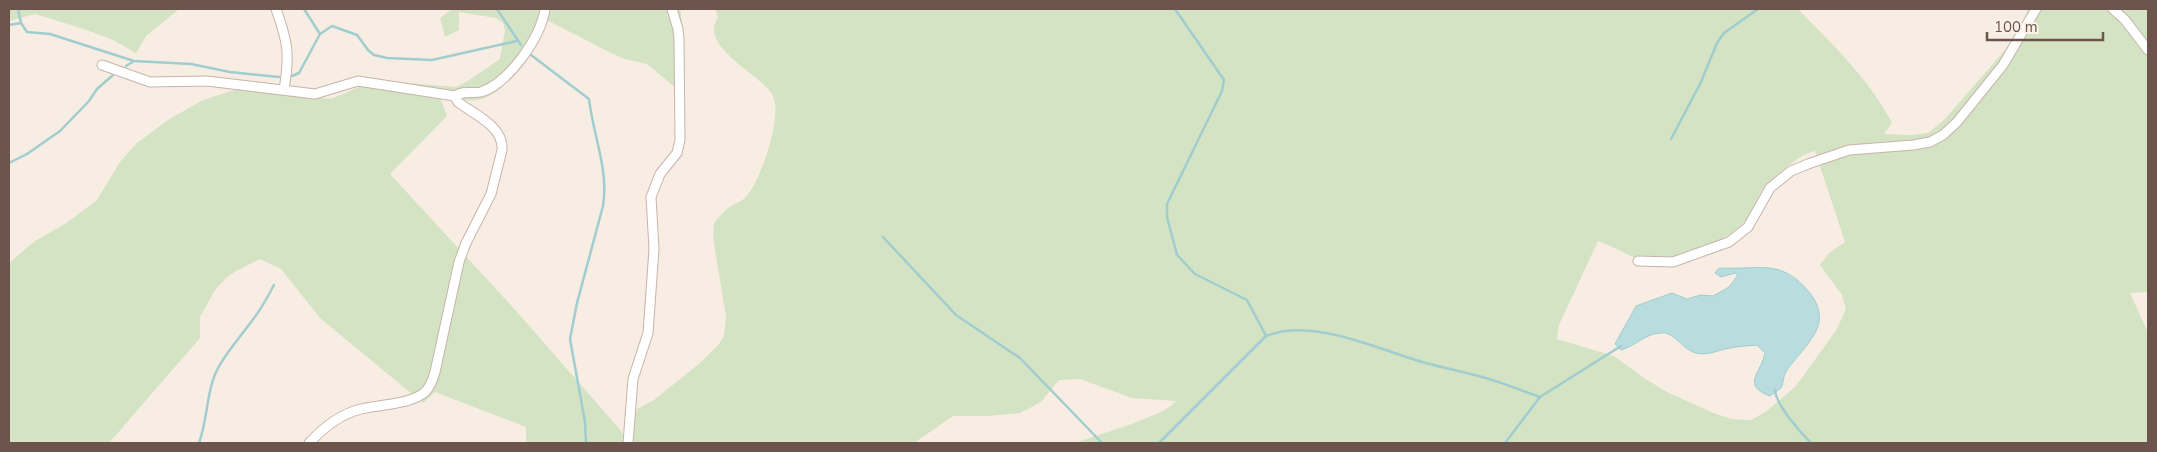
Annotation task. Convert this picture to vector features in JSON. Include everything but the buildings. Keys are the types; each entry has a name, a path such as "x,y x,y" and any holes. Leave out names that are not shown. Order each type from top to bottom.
{"street":[{"path":"276,9 288,49 288,68 284,90"},
{"path":"102,64 150,82 207,81 315,94 358,81 455,96 480,92 503,80 514,68 535,36 545,9"},
{"path":"628,443 633,379 648,333 654,249 651,197 660,174 677,153 680,140 679,39 672,9"},
{"path":"1638,261 1673,262 1729,242 1748,227 1770,188 1792,171 1808,164 1850,150 1923,144 1943,135 1957,122 2003,65 2036,9"},
{"path":"2113,9 2125,20 2148,50"},
{"path":"309,443 326,426 341,417 359,410 413,399 423,394 430,384 435,372 459,262 491,194 503,143 498,133 458,102 455,96"}],"green space":[{"path":"9,9 179,9 146,36 136,53 113,40 35,14 9,21"},
{"path":"452,9 680,9 684,34 682,93 647,64 625,59 609,52 545,19 519,67 501,88 478,100 440,97 447,116 390,174 518,313 622,432 624,443 526,443 526,427 435,392 423,403 320,318 281,269 260,259 236,271 226,278 215,290 200,317 200,338 109,443 9,443 9,263 35,241 65,224 97,200 120,162 137,143 168,120 203,100 241,88 331,99 369,83 397,82 456,87 468,81 500,59 505,30 503,23 496,18 459,12 459,30 445,37 440,18"},
{"path":"715,9 1798,9 1850,63 1873,92 1892,123 1884,134 1912,135 1928,133 1944,120 2019,34 2028,9 2148,9 2148,292 2130,293 2148,333 2148,443 1075,443 1146,419 1170,407 1176,401 1132,398 1080,379 1059,380 1041,402 1020,413 988,416 953,416 914,443 625,443 637,409 654,400 700,363 719,344 724,336 726,317 713,238 714,223 727,209 746,197 752,189 764,163 773,132 775,105 773,96 757,78 723,50 716,39 714,28 718,17","holes":["1815,151 1845,242 1829,253 1820,265 1842,295 1846,309 1837,329 1796,386 1767,411 1751,420 1731,419 1711,412 1667,392 1614,356 1557,339 1559,325 1598,241 1647,261 1671,259 1699,250 1736,230 1749,215 1765,187 1778,174 1809,153"]}],"water":[{"path":"1770,268 1780,270 1800,282 1817,304 1819,317 1816,331 1809,343 1787,370 1781,388 1770,396 1761,392 1754,383 1765,353 1757,345 1733,347 1700,354 1691,351 1665,333 1655,334 1621,350 1615,344 1636,306 1672,293 1687,299 1701,295 1713,296 1729,287 1738,275 1735,273 1721,277 1715,273 1718,269"}],"waterway":[{"path":"18,9 21,23 27,32 50,34 134,61 191,64 230,72 279,77"},
{"path":"304,9 320,34"},
{"path":"497,9 521,45"},
{"path":"1175,9 1224,80 1222,91 1167,204 1167,217 1177,255 1195,274 1247,300 1266,336"},
{"path":"1671,139 1701,82 1717,43 1724,33 1758,9"},
{"path":"9,25 21,23"},
{"path":"292,76 299,73 320,34 332,26 357,35 374,55 387,58 432,60 517,41"},
{"path":"531,55 589,99 604,179 603,206 577,303 570,339 585,422 586,443"},
{"path":"126,66 134,61"},
{"path":"9,163 27,154 60,131 89,101 97,89 113,75"},
{"path":"883,237 956,315 1020,358 1102,443"},
{"path":"199,443 211,386 218,368 260,310 274,285"},
{"path":"1159,443 1266,336 1285,331 1305,330 1346,338 1426,363 1494,380 1540,397"},
{"path":"1505,443 1540,397 1621,346"},
{"path":"1775,390 1776,396 1784,410 1811,443"}]}
